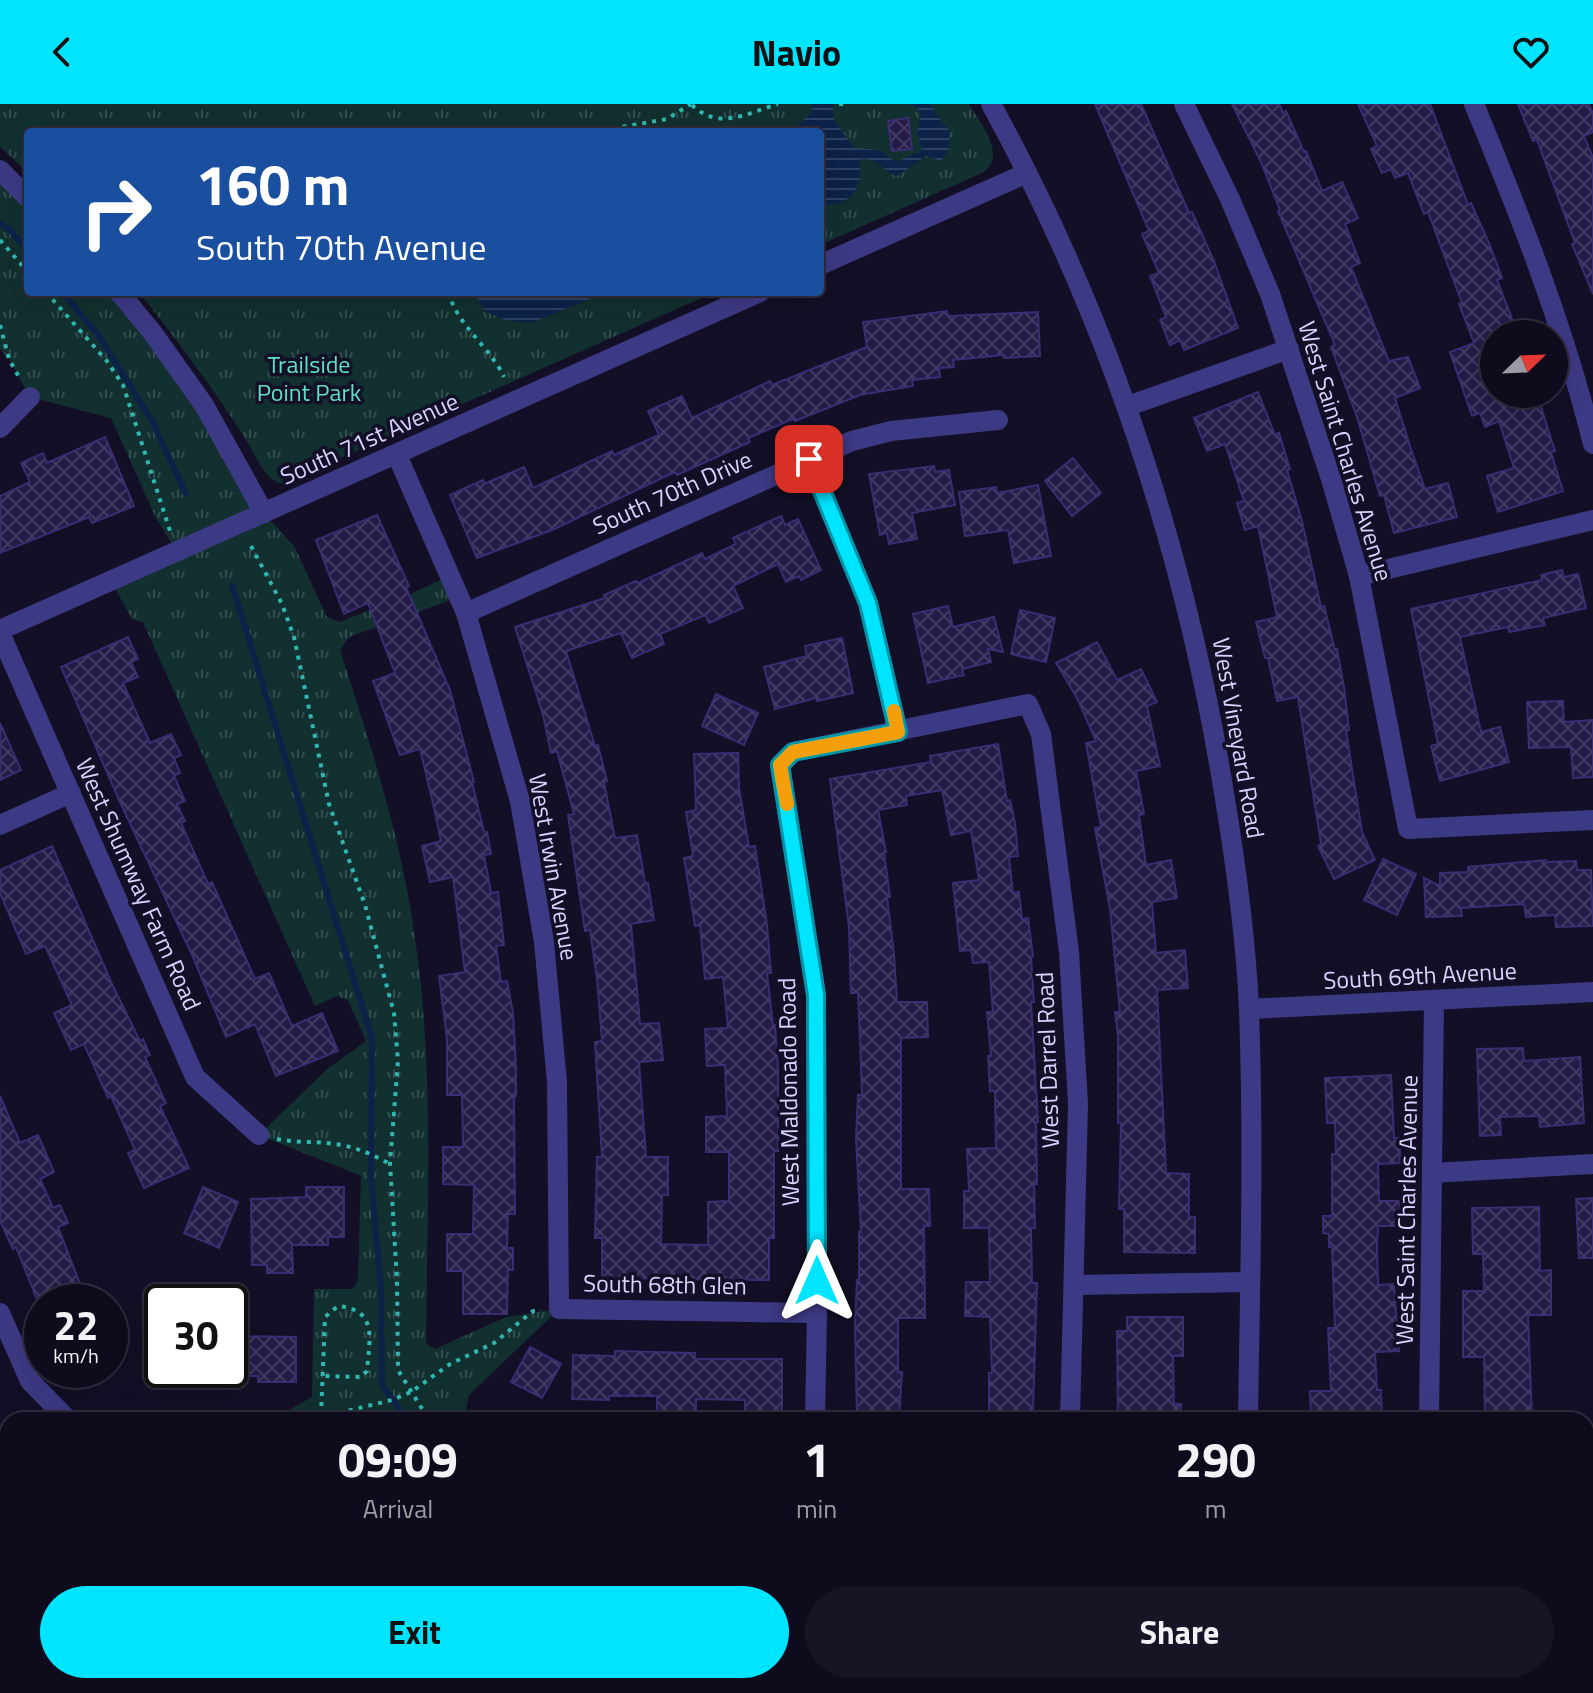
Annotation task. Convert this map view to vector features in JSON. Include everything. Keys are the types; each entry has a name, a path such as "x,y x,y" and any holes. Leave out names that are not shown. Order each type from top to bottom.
{"street":[{"name":"West Vineyard Road","path":"991,104 1077,278 1128,406 1170,541 1205,682 1237,875 1249,1009 1248,1412"},
{"name":"West Saint Charles Avenue","path":"1184,104 1230,199 1270,294 1331,479 1359,576 1408,829 1593,820"},
{"path":"1474,104 1512,195 1568,350 1593,444"},
{"path":"0,170 24,194"},
{"path":"824,263 1027,173"},
{"path":"122,296 204,405 264,513"},
{"name":"South 71st Avenue","path":"0,631 751,296"},
{"path":"1128,406 1289,349"},
{"path":"0,428 30,397"},
{"name":"South 70th Drive","path":"466,613 852,441 891,431 998,420"},
{"name":"West Irwin Avenue","path":"397,455 466,613 520,801 544,942 557,1082 559,1309"},
{"path":"809,459 868,603 898,732"},
{"path":"1359,576 1593,520"},
{"name":"West Shumway Farm Road","path":"0,631 195,1077 259,1135"},
{"name":"West Darrel Road","path":"898,732 1028,704 1041,734 1069,952 1078,1104 1070,1412"},
{"name":"West Maldonado Road","path":"815,1412 816,995 780,765 793,752 898,732"},
{"path":"0,825 71,793"},
{"name":"South 69th Avenue","path":"1249,1009 1593,992"},
{"name":"West Saint Charles Avenue","path":"1429,1412 1434,1000"},
{"path":"1432,1173 1593,1164"},
{"path":"1075,1285 1250,1282"},
{"name":"South 68th Glen","path":"559,1309 817,1313"},
{"path":"0,1313 30,1381 60,1412"}],"path":[{"path":"616,128 667,119 691,104 710,117 724,121 778,104"},
{"path":"839,104 848,104"},
{"path":"0,240 24,267"},
{"path":"50,296 106,360 123,385 176,552"},
{"path":"450,296 463,319 495,358 504,377"},
{"path":"0,325 9,359 30,397"},
{"path":"251,546 282,604 294,637 329,804 365,905 394,1013 398,1061 390,1163 397,1280 398,1370 424,1412"},
{"path":"259,1135 296,1143 336,1144 372,1154 390,1163"},
{"path":"321,1412 325,1317 338,1306 354,1307 366,1318 370,1331 367,1371 361,1377 323,1376"},
{"path":"339,1412 392,1400 411,1392 450,1364 494,1343 533,1311 559,1309"}],"green space":[{"path":"0,104 969,104 985,129 993,157 984,172 824,243 824,128 24,128 24,169 0,147"},
{"path":"0,170 24,194 24,296 122,296 264,513 294,546 327,617 339,622 449,576 459,597 349,637 340,650 392,824 408,895 421,982 428,1137 426,1343 435,1349 506,1317 559,1309 469,1395 467,1412 285,1412 312,1397 314,1289 353,1289 358,1280 361,1176 259,1135 327,1069 366,1041 348,1000 337,996 315,1006 143,622 132,619 111,581 176,551 155,516 111,418 30,397 0,349"},
{"name":"Trailside Point Park","path":"142,296 706,296 282,484 266,473 181,347"}],"water":[{"path":"812,104 833,104 833,118 854,148 879,150 896,162 922,150 917,131 921,115 917,107 908,104 931,104 949,130 949,149 941,161 926,156 897,176 875,162 863,159 859,161 859,180 853,194 840,203 824,205 824,128 795,128 812,112"},
{"path":"476,296 596,296 531,323 505,320 485,311"}],"building":[{"path":"1095,104 1141,104 1189,213 1192,212 1214,261 1238,328 1184,350 1180,340 1170,345 1160,320 1166,317 1150,276 1159,273 1142,234 1149,231"},
{"path":"1232,104 1279,104 1283,113 1286,111 1306,151 1322,191 1342,182 1358,218 1345,224 1360,263 1351,267 1389,361 1408,357 1420,388 1395,398 1410,446 1425,489 1448,483 1457,517 1394,533 1384,495 1380,496 1357,417 1331,347 1335,345 1278,211 1261,162"},
{"path":"1358,104 1430,104 1468,205 1471,203 1489,243 1502,278 1497,280 1513,320 1480,320 1480,408 1541,408 1563,491 1498,512 1487,476 1514,468 1499,421 1485,427 1480,413 1472,416 1450,352 1474,343 1459,304 1462,303 1428,212 1424,214 1408,173 1395,178 1391,169 1382,173 1371,149 1377,146"},
{"path":"1518,104 1589,104 1593,114 1593,132 1584,136 1593,158 1593,294 1572,244 1575,243 1537,140 1533,141"},
{"path":"908,118 912,149 892,151 888,121"},
{"path":"947,311 948,316 1038,312 1040,356 1004,358 1004,355 953,360 954,367 939,368 940,377 912,380 913,386 860,395 795,421 793,419 748,438 750,442 677,475 675,472 552,530 477,558 450,495 524,467 533,488 612,451 614,455 659,435 648,411 682,396 692,418 770,381 772,385 867,347 863,322"},
{"path":"1258,392 1275,435 1279,433 1321,607 1324,606 1337,649 1362,832 1375,860 1334,879 1318,846 1321,844 1298,697 1277,701 1256,622 1277,617 1258,526 1245,530 1237,503 1244,501 1225,444 1207,451 1194,418"},
{"path":"105,437 134,506 92,523 89,517 0,553 0,496 30,482 21,463 43,453 47,463"},
{"path":"1073,458 1101,493 1072,516 1045,481"},
{"path":"934,466 935,472 949,470 955,505 912,513 917,539 889,544 887,533 880,535 869,474"},
{"path":"1038,485 1051,556 1014,563 1008,530 965,536 959,492 996,487 997,493"},
{"path":"377,515 450,690 484,832 487,832 491,854 484,855 491,893 498,892 504,945 496,946 501,982 507,981 513,1013 516,1067 515,1214 508,1214 507,1248 513,1248 513,1270 508,1270 507,1314 463,1314 463,1271 447,1271 447,1234 473,1234 474,1185 443,1184 443,1147 463,1147 462,1095 447,1095 447,1039 439,976 465,972 453,877 430,882 422,846 441,841 432,799 420,749 400,755 373,681 395,673 368,603 344,614 316,540"},
{"path":"781,516 785,525 798,519 821,570 801,580 799,576 786,582 778,564 733,586 743,608 709,623 705,615 660,634 664,644 632,658 621,633 566,651 595,746 598,745 615,838 637,835 654,920 631,924 640,1024 659,1023 663,1060 639,1062 646,1157 668,1157 668,1195 662,1195 661,1244 708,1245 708,1202 729,1201 729,1152 706,1152 706,1117 727,1116 725,1065 707,1066 705,1029 728,1028 723,977 705,979 700,925 695,926 684,858 693,856 686,812 696,810 694,754 738,753 739,788 749,847 755,846 767,925 771,973 767,973 778,1070 778,1151 774,1151 774,1238 769,1238 769,1280 602,1278 602,1238 595,1238 597,1157 602,1157 595,1042 602,1041 597,979 590,930 585,931 568,815 574,814 557,751 551,753 543,715 515,627 605,598 604,595 702,553 705,559 736,544 733,538"},
{"path":"1562,570 1564,577 1578,574 1586,608 1543,618 1545,625 1509,632 1508,627 1460,637 1481,732 1500,727 1509,762 1440,781 1431,746 1438,744 1411,609 1542,580 1541,575"},
{"path":"948,606 953,627 994,617 1003,652 988,649 991,662 962,669 964,675 928,683 913,614"},
{"path":"1020,610 1055,618 1046,662 1011,654"},
{"path":"128,637 138,659 131,662 138,677 123,683 150,743 171,734 181,755 174,758 180,773 174,776 185,801 177,804 185,821 181,823 208,884 212,882 255,979 269,973 292,1026 322,1013 338,1051 276,1076 255,1024 226,1037 193,957 61,667"},
{"path":"842,638 853,693 817,701 816,698 775,709 764,667 807,656 805,646"},
{"path":"1097,642 1117,680 1141,669 1157,702 1147,706 1160,766 1136,771 1144,814 1139,815 1146,865 1171,860 1177,898 1152,902 1156,953 1185,950 1188,988 1157,990 1166,1173 1189,1174 1189,1217 1195,1217 1195,1253 1124,1252 1124,1209 1119,1209 1121,1123 1118,1123 1115,1012 1120,1012 1110,909 1095,828 1101,827 1086,743 1096,741 1077,698 1056,663"},
{"path":"716,694 758,713 744,745 702,726"},
{"path":"1563,701 1564,722 1593,720 1593,777 1573,778 1571,747 1529,748 1527,702"},
{"path":"0,723 21,770 0,780"},
{"path":"998,744 1007,801 1010,800 1015,823 1018,856 1009,857 1013,893 1019,892 1022,919 1028,918 1033,956 1034,1002 1031,1002 1038,1122 1035,1228 1031,1228 1032,1283 1037,1283 1031,1412 989,1412 989,1373 992,1373 990,1317 965,1316 966,1282 990,1282 989,1228 964,1228 964,1191 969,1191 967,1149 996,1148 995,1091 990,1091 987,1012 993,1012 989,962 973,963 971,950 960,951 953,883 979,880 971,831 951,835 942,790 906,796 907,805 878,810 886,852 897,1002 927,1002 928,1037 901,1038 901,1189 929,1189 930,1226 924,1226 925,1318 898,1318 898,1372 902,1372 900,1412 857,1412 855,1324 861,1232 856,1138 858,1095 862,1095 860,1039 858,993 851,993 849,927 830,779 931,762 930,756"},
{"path":"52,846 113,986 150,1055 145,1057 166,1103 160,1106 189,1168 144,1188 128,1153 135,1150 111,1096 108,1098 84,1044 71,1050 54,1013 72,1005 45,946 26,954 0,893 0,870"},
{"path":"1383,859 1416,874 1397,915 1364,900"},
{"path":"1546,860 1576,861 1577,870 1591,870 1593,926 1556,927 1555,915 1526,917 1524,904 1461,908 1462,916 1426,917 1424,878 1440,886 1440,873 1468,872 1468,867"},
{"path":"1523,1048 1524,1061 1580,1057 1584,1123 1540,1127 1539,1116 1500,1117 1501,1135 1480,1136 1477,1049"},
{"path":"1391,1075 1394,1138 1400,1138 1400,1163 1378,1164 1379,1201 1400,1201 1400,1226 1378,1226 1378,1285 1394,1284 1399,1351 1375,1352 1382,1412 1311,1412 1310,1391 1331,1391 1328,1328 1335,1328 1332,1247 1329,1247 1329,1234 1323,1233 1323,1216 1332,1216 1335,1123 1327,1123 1325,1078"},
{"path":"0,1096 20,1143 38,1135 54,1172 40,1179 53,1208 60,1205 68,1223 58,1227 80,1284 31,1284 16,1247 13,1249 0,1221"},
{"path":"203,1187 238,1202 219,1248 184,1233"},
{"path":"306,1187 344,1187 344,1237 328,1237 328,1245 292,1245 293,1273 267,1273 267,1265 252,1265 251,1199 306,1197"},
{"path":"1593,1198 1593,1258 1579,1258 1576,1199"},
{"path":"1539,1207 1540,1271 1551,1270 1551,1315 1528,1315 1532,1412 1485,1412 1484,1357 1463,1357 1463,1291 1484,1291 1483,1254 1473,1254 1472,1208"},
{"path":"1127,1317 1183,1317 1183,1356 1173,1356 1174,1404 1181,1404 1180,1412 1118,1412 1117,1331 1127,1331"},
{"path":"248,1336 296,1337 296,1382 258,1382 258,1376 248,1376"},
{"path":"530,1347 561,1364 542,1398 511,1382"},
{"path":"615,1351 695,1353 695,1359 782,1359 782,1412 745,1412 745,1400 696,1399 696,1412 657,1412 657,1396 572,1399 573,1355 615,1356"}],"waterway":[{"path":"0,223 24,246"},
{"path":"65,296 99,336 152,421 186,494"},
{"path":"232,585 372,1038 371,1177 381,1291 382,1385 401,1412"}],"slow traffic":[{"path":"787,804 780,765 793,752 898,732 894,711"}],"route":[{"path":"809,459 868,603 898,732 793,752 780,765 816,995 817,1281"}]}
